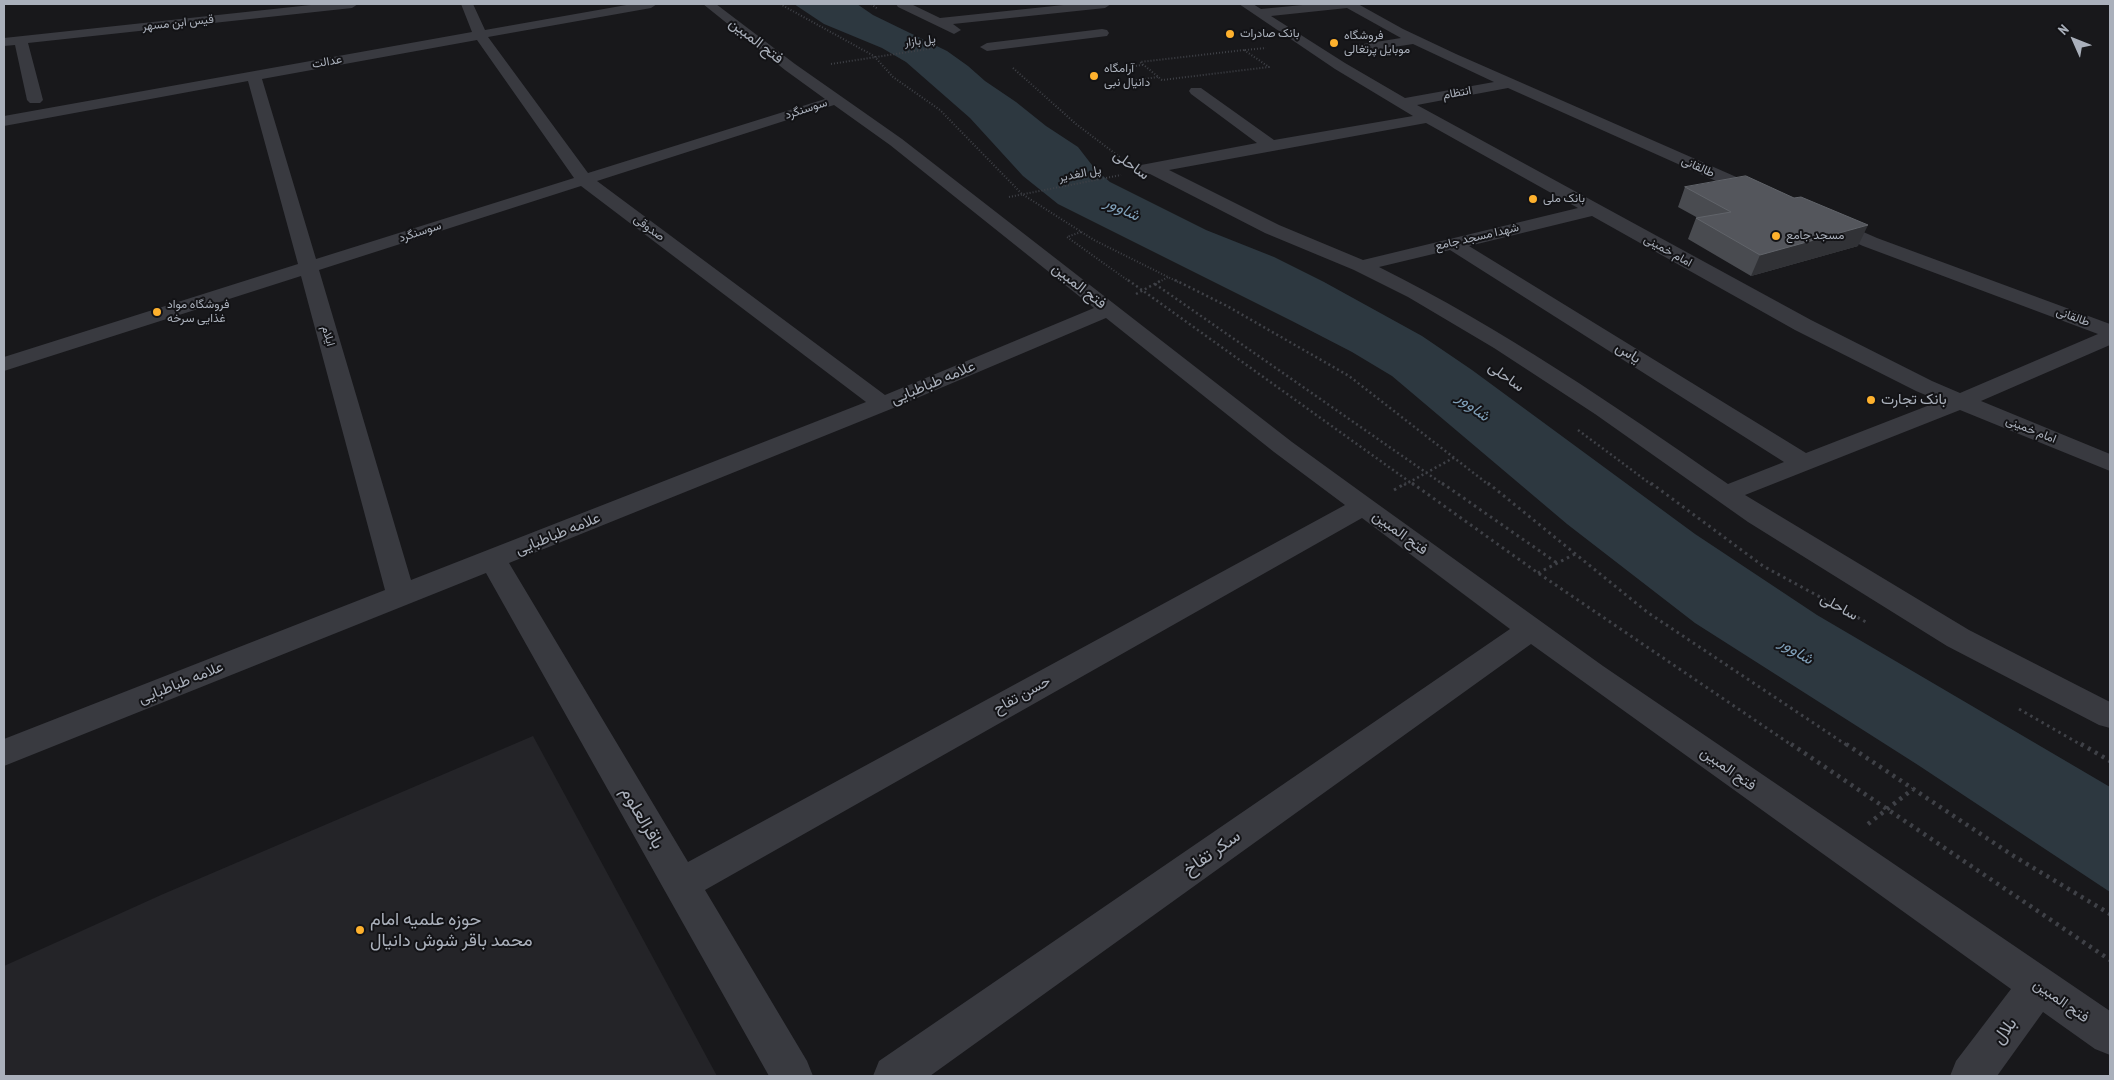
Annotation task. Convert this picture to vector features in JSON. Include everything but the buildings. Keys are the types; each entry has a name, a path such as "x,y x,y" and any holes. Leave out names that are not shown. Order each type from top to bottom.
{"street":[{"name":"قیس ابن مسهر","path":"4,42 352,4"},
{"name":"صدوقی","path":"467,4 480,35 584,180 883,404"},
{"name":"عدالت","path":"4,121 651,4"},
{"name":"فتح المبین","path":"709,4 795,71 896,142 1283,447 1530,629 2110,1035"},
{"path":"902,4 962,34"},
{"path":"938,22 1070,6 1105,4"},
{"path":"1252,8 1349,4"},
{"name":"طالقانی","path":"1349,4 1416,40 1774,201"},
{"path":"987,48 1102,33 1070,6"},
{"name":"امام خمینی","path":"1252,8 1340,66 1428,118 1803,325 1924,386 2110,463"},
{"path":"21,40 35,100"},
{"path":"1362,48 1416,40"},
{"name":"ایلام","path":"254,76 401,596"},
{"name":"انتظام","path":"1403,103 1510,83"},
{"path":"1196,90 1271,145"},
{"name":"سوسنگرد","path":"4,364 836,100"},
{"path":"1139,171 1271,145 1428,118"},
{"name":"ساحلی","path":"1139,171 1360,266 1415,293 1502,343 1757,516 1958,638 2110,716"},
{"name":"شهدا مسجد جامع","path":"1360,266 1593,210"},
{"name":"طالقانی","path":"1818,220 1870,242 2110,331"},
{"name":"یاس","path":"1452,243 1804,463"},
{"name":"علامه طباطبایی","path":"4,753 883,404 1109,309"},
{"path":"1725,494 1961,401 2110,337"},
{"name":"حسن تفاح","path":"681,885 1363,506"},
{"name":"باقرالعلوم","path":"492,560 792,1076"},
{"name":"سکر تفاخ","path":"894,1076 1530,629"},
{"name":"بلال","path":"1971,1076 2039,985"}],"path":[{"path":"780,4 874,56 894,77 940,110 1022,194 1081,232 1226,306 1349,376 1455,457 1647,612 2012,855 2110,914"},
{"name":"پل بازار","path":"795,71 884,54 939,47"},
{"path":"1244,50 1269,68 1162,80 1140,62 1268,47"},
{"name":"ساحلی","path":"987,48 1020,73 1076,124 1139,171"},
{"path":"1115,68 1144,65"},
{"path":"1130,81 1158,77"},
{"name":"پل الغدیر","path":"1038,191 1139,171"},
{"path":"1081,232 1068,238 1408,482 1538,573 2110,960"},
{"path":"1109,309 1168,277"},
{"path":"1155,284 1557,563"},
{"name":"ساحلی","path":"1576,429 1763,566 1874,626"},
{"path":"1363,506 1455,457"},
{"path":"1538,573 1575,554"},
{"path":"2018,708 2110,761"},
{"path":"1839,847 1913,789"}],"shaded area":[{"name":"حوزه علمیه امام محمد باقر شوش دانیال","path":"533,736 717,1076 4,1076 4,966 161,895"}],"water":[{"name":"شاوور","path":"794,4 857,4 873,15 947,51 1046,126 1078,147 1095,169 1110,182 1206,230 1274,257 1422,336 1472,370 1695,534 1817,615 2110,787 2110,892 1918,765 1695,623 1567,524 1392,376 1352,352 1292,321 1058,204 1023,176 970,118 906,62 882,48 824,24"}],"place":[{"name":"بانک صادرات","path":"1230,34"},
{"name":"فروشگاه موبایل پرتغالی","path":"1334,43"},
{"name":"آرامگاه دانیال نبی","path":"1094,76"},
{"name":"بانک ملی","path":"1533,199"},
{"name":"مسجد جامع","path":"1776,236"},
{"name":"فروشگاه مواد غذایی سرخه","path":"157,312"},
{"name":"بانک تجارت","path":"1871,400"},
{"name":"حوزه علمیه امام محمد باقر شوش دانیال","path":"360,930"}]}
